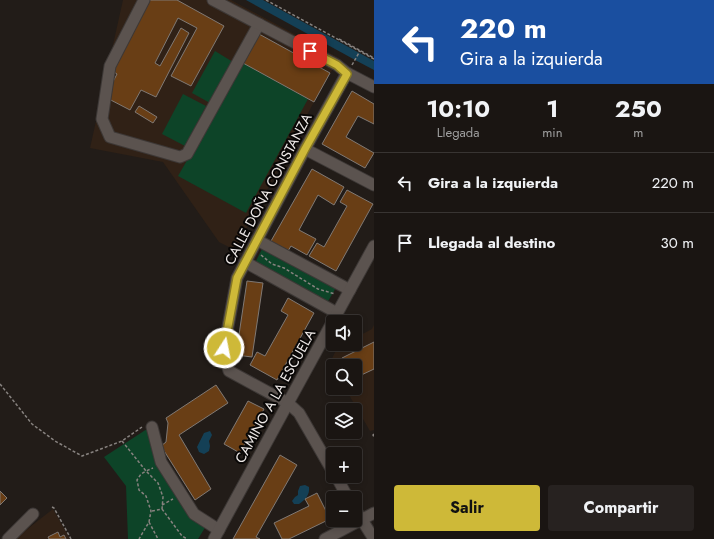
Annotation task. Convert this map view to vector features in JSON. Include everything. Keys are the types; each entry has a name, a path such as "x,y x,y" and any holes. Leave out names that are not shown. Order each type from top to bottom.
{"street":[{"path":"144,0 110,66 102,119 110,137 180,157 187,154 258,24"},
{"path":"213,0 337,65 347,74 374,87"},
{"name":"CALLE DOÑA CONSTANZA","path":"288,403 229,371 225,359 224,348 237,278 305,149 347,74"},
{"path":"305,149 374,185"},
{"path":"257,240 350,290"},
{"name":"CAMINO A LA ESCUELA","path":"217,535 374,246"},
{"path":"245,262 337,313"},
{"path":"288,403 299,413 326,460"},
{"path":"152,427 161,462 194,514 217,535"},
{"path":"374,513 362,520 374,539"},
{"path":"8,539 33,514"},
{"path":"326,539 349,527"}],"path":[{"path":"267,0 374,59"},
{"path":"354,61 360,51"},
{"path":"258,253 272,264 284,268 318,289 335,294"},
{"path":"0,384 32,424 55,441 82,456 122,441 145,425 152,427"},
{"path":"122,441 146,471 158,483 163,497 162,509 182,536 187,539"},
{"path":"139,539 149,522 151,511 146,496 138,490 137,480 141,474 146,471"},
{"path":"52,507 54,508 71,539"},
{"path":"151,511 162,509"},
{"path":"149,522 158,539"}],"shaded area":[{"path":"123,0 231,0 339,58 235,250 219,242 163,162 90,148"},
{"path":"374,325 374,430 370,431 362,417 362,403 354,403 349,395 362,395 362,359 332,359 336,351 362,351 362,334 372,329"},
{"path":"53,509 70,539 15,539 16,538"}],"green space":[{"path":"215,51 233,62 210,103 192,93"},
{"path":"243,63 308,99 246,213 178,176"},
{"path":"183,94 206,106 185,146 162,134"},
{"path":"263,247 337,286 327,303 254,265"},
{"path":"147,429 152,450 159,467 206,526 198,539 128,539 126,486 104,457"}],"water":[{"path":"246,0 263,0 374,61 374,70 357,61"},
{"path":"210,431 212,435 209,441 209,451 204,454 199,452 197,447 204,433"},
{"path":"305,485 309,487 307,497 299,504 294,504 292,501 298,495 300,486"}],"building":[{"path":"147,0 177,0 224,26 191,86 171,76 197,28 178,18 155,63 160,66 181,28 189,33 156,97 141,90 130,110 105,97 117,74 111,70"},
{"path":"259,34 330,73 314,102 243,63"},
{"path":"352,91 374,104 374,124 358,116 346,137 374,153 365,168 322,144"},
{"path":"139,106 157,117 153,123 135,112"},
{"path":"312,169 344,187 334,205 318,195 299,230 316,239 307,255 291,246 288,251 271,241"},
{"path":"347,190 373,204 336,271 309,256 317,243 324,247 347,206 340,202"},
{"path":"247,281 263,283 252,357 236,355"},
{"path":"288,298 314,313 277,380 250,365 257,352 265,356 288,315 281,311"},
{"path":"374,342 374,369 362,375 362,359 342,358 356,351 362,351 362,348"},
{"path":"216,385 228,403 179,435 211,489 195,500 161,446 166,442 168,423 166,418"},
{"path":"248,401 264,409 240,453 224,444"},
{"path":"280,455 297,465 256,537 260,539 233,539"},
{"path":"0,491 7,498 0,505"},
{"path":"317,493 326,511 326,521 289,539 282,539 274,523 309,506 305,499"},
{"path":"58,532 60,537 64,535 66,539 49,539 48,537"}],"route":[{"path":"224,348 237,278 305,149 347,74 337,65 310,51"}]}
